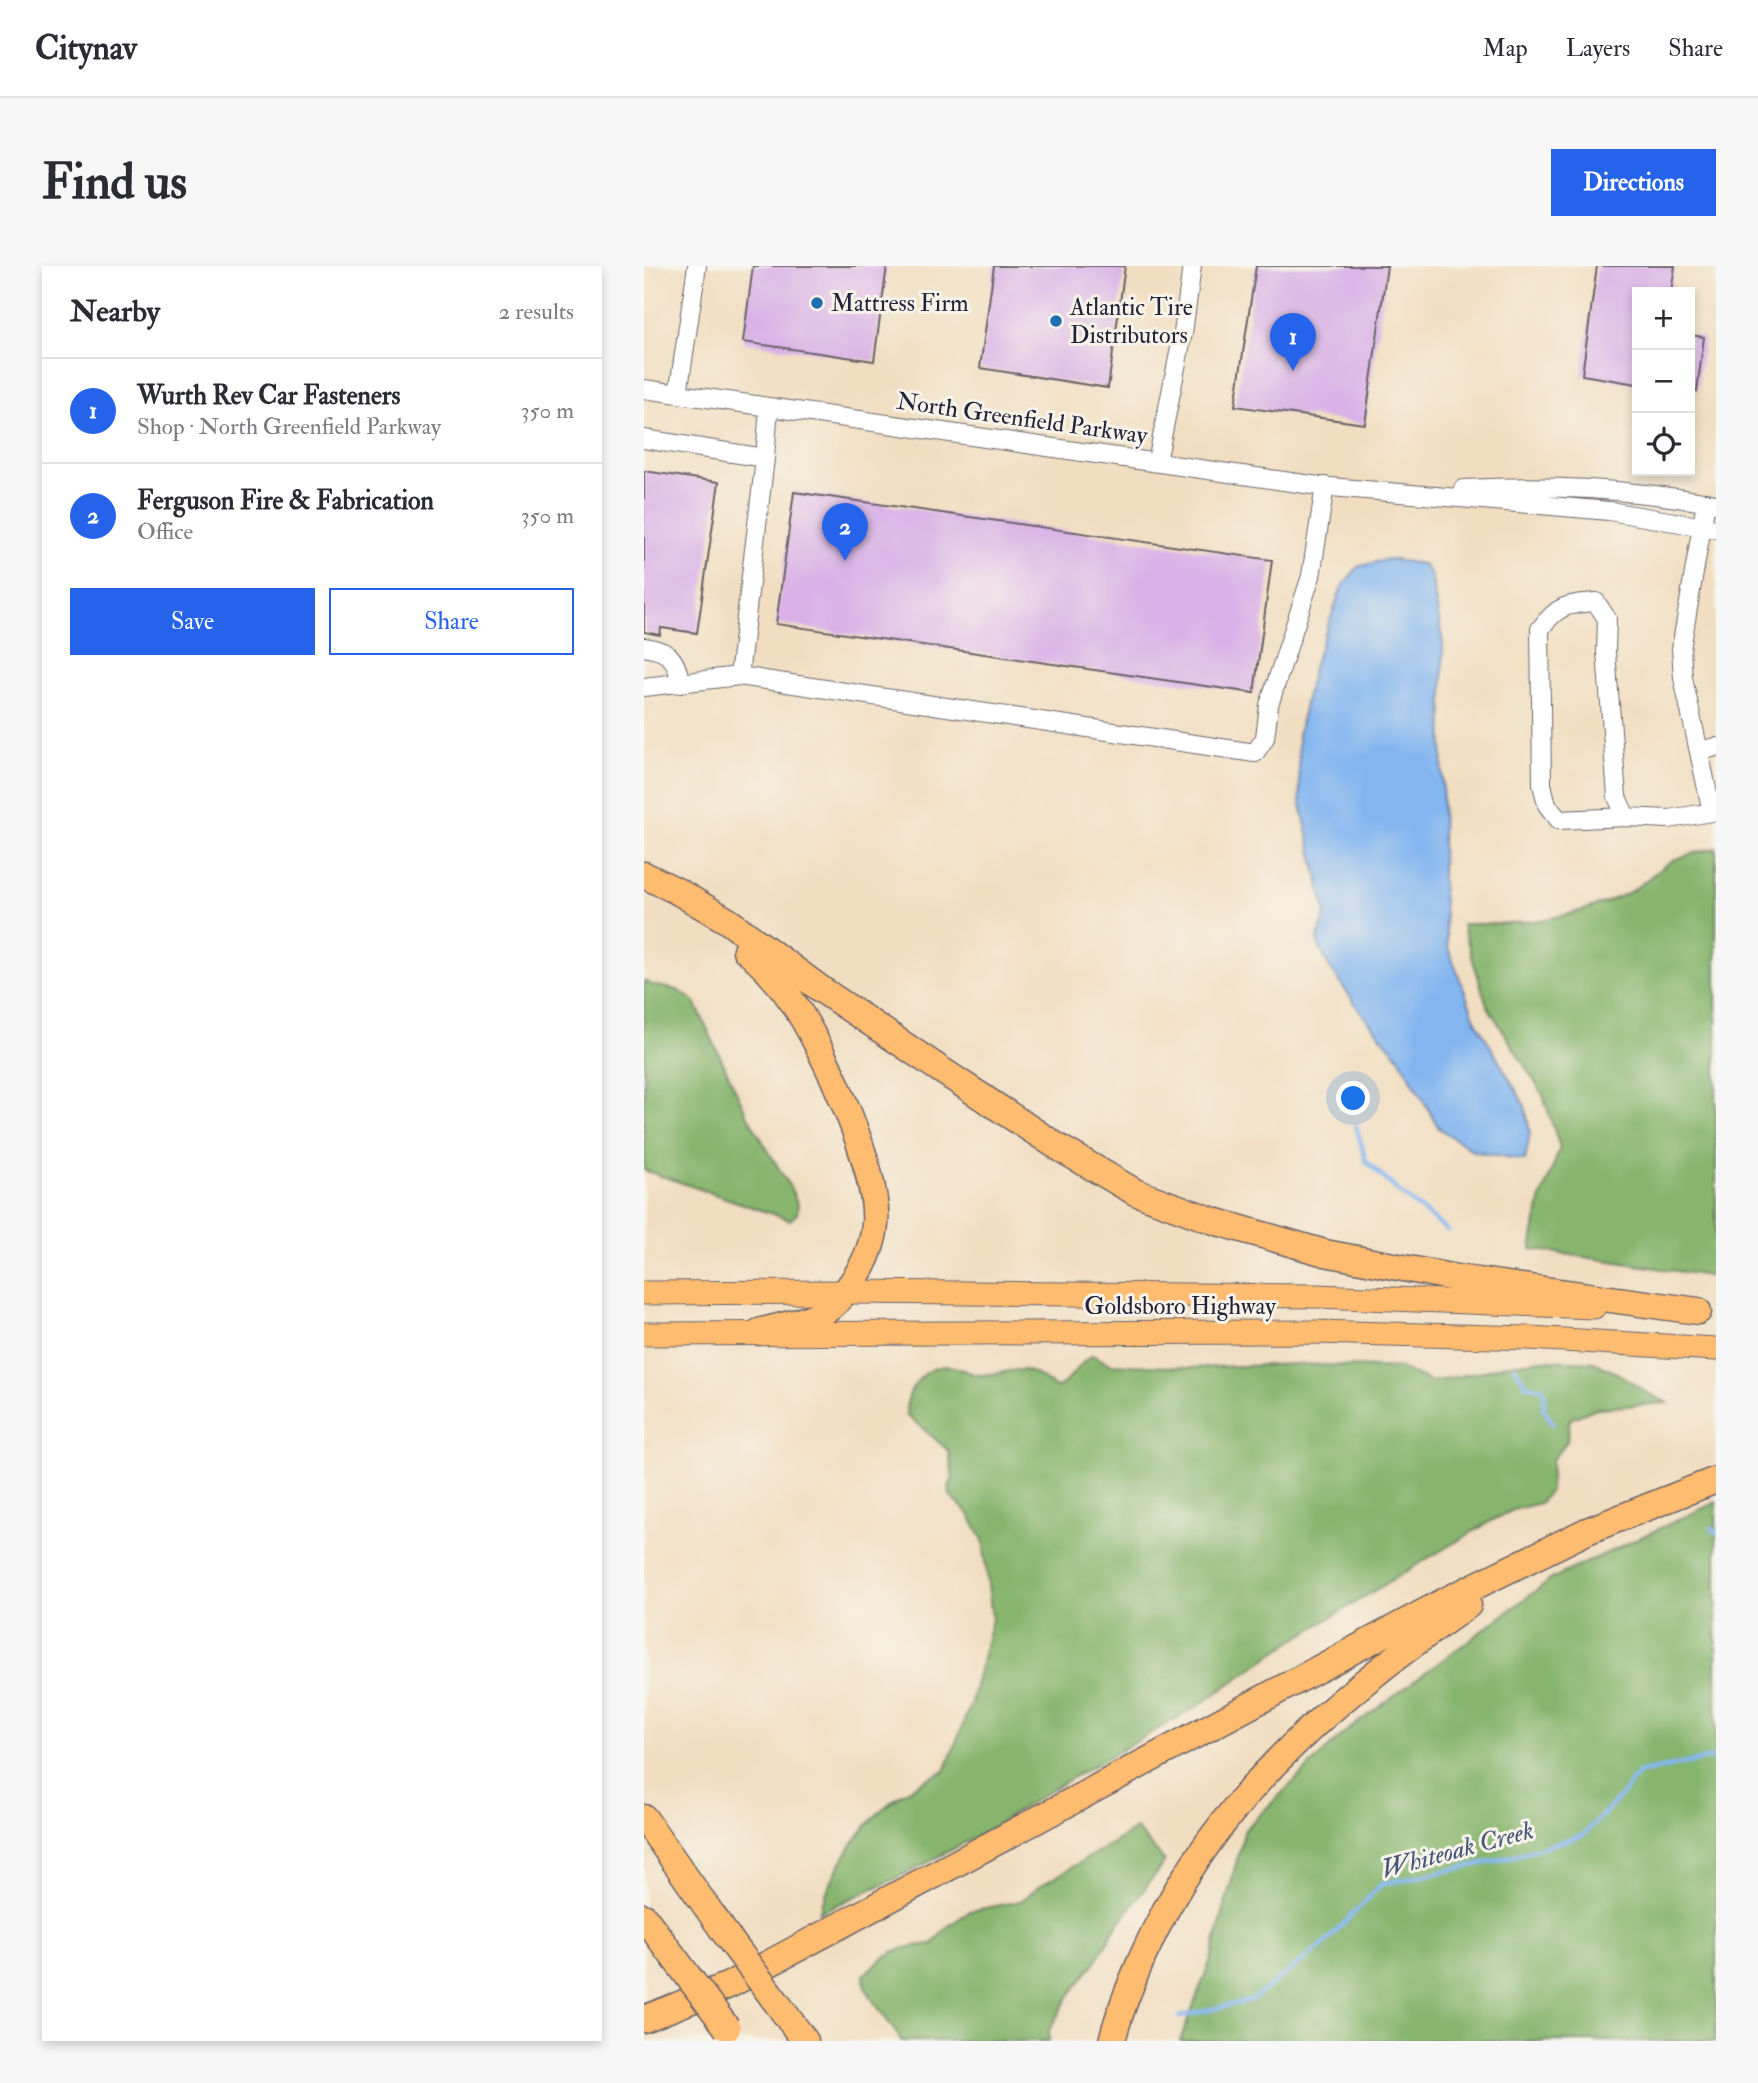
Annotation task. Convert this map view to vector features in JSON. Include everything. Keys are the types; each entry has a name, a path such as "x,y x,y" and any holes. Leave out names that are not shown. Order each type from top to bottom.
{"highway":[{"path":"644,875 728,921 822,990 941,1070 1058,1147 1135,1192 1214,1221 1325,1253 1456,1278 1707,1312"},
{"path":"677,891 757,959 792,1000 817,1042 835,1081 864,1158 871,1189 875,1224 865,1264 845,1292 831,1306 812,1316 759,1332"},
{"path":"644,2019 729,1985 1436,1605 1626,1513 1716,1480"},
{"path":"1112,2041 1133,1980 1157,1925 1187,1874 1250,1788 1282,1754 1370,1677 1427,1633 1546,1551"},
{"path":"644,1818 805,2041"},
{"path":"644,1917 732,2034"}],"main road":[{"path":"644,1293 1317,1296 1707,1312"},
{"name":"Goldsboro Highway","path":"644,1334 1316,1332 1530,1338 1716,1349"}],"street":[{"path":"678,394 697,266"},
{"path":"1157,462 1183,333 1192,266"},
{"name":"North Greenfield Parkway","path":"644,388 1325,486 1609,511 1708,528"},
{"path":"739,676 769,407"},
{"path":"644,439 765,458"},
{"name":"North Greenfield Parkway","path":"1393,493 1522,485 1609,489 1711,503"},
{"path":"644,687 739,676 1255,753 1265,738 1269,705 1311,576 1325,486"},
{"path":"1626,817 1617,797 1606,652 1607,619 1596,602 1568,604 1552,614 1541,629 1542,784 1547,805 1559,820 1626,817 1670,819 1712,812 1707,749 1683,678 1681,649 1711,503"},
{"path":"644,647 662,650 677,664 681,684"}],"green space":[{"path":"1716,848 1716,1277 1531,1249 1540,1201 1560,1148 1543,1095 1487,1005 1462,924 1526,922 1585,910 1626,894 1674,860"},
{"path":"644,981 677,990 695,1002 747,1115 791,1189 798,1206 797,1214 790,1220 644,1170"},
{"path":"1092,1355 1109,1364 1188,1368 1299,1364 1399,1368 1431,1382 1509,1364 1543,1360 1594,1362 1668,1403 1597,1408 1570,1419 1567,1441 1552,1460 1550,1490 1540,1503 1515,1509 1493,1520 1405,1572 1281,1648 1198,1706 1046,1793 983,1833 910,1872 819,1913 839,1867 866,1827 901,1795 945,1771 970,1706 992,1619 983,1540 969,1514 950,1496 949,1486 953,1479 949,1451 906,1414 909,1395 927,1373 944,1366 980,1375 1024,1370 1057,1388"},
{"path":"1716,1502 1716,2041 1180,2041 1211,1959 1245,1829 1344,1733 1553,1578"},
{"path":"1136,1829 1165,1861 1067,1999 1049,2030 1049,2041 902,2041 865,1986 864,1975 873,1966 895,1951 933,1944 946,1928 970,1911 1021,1901 1037,1888"}],"water":[{"path":"1388,559 1423,564 1431,576 1443,643 1442,879 1447,945 1475,1019 1525,1106 1530,1133 1525,1160 1473,1151 1439,1128 1399,1057 1363,1015 1328,965 1317,941 1326,914 1300,800 1298,735 1313,667 1342,587 1358,567"}],"building":[{"path":"753,266 887,266 874,361 743,342"},
{"path":"994,266 1125,266 1108,388 980,368"},
{"path":"1256,266 1387,266 1365,424 1235,406"},
{"path":"1597,266 1675,266 1672,287 1632,287 1632,383 1582,375"},
{"path":"1695,336 1704,337 1695,391"},
{"path":"644,471 719,482 697,633 661,628 660,635 644,632"},
{"path":"794,492 1272,560 1254,693 776,624"}],"waterway":[{"path":"1356,1126 1366,1161 1399,1192 1447,1230"},
{"path":"1515,1367 1526,1385 1543,1388 1543,1408 1553,1423"},
{"path":"1712,1528 1716,1532"},
{"name":"Whiteoak Creek","path":"1179,2017 1252,2000 1321,1947 1382,1884 1500,1860 1583,1835 1621,1796 1638,1773 1716,1757"}],"place":[{"name":"Mattress Firm","path":"817,303"},
{"name":"Atlantic Tire Distributors","path":"1056,321"},
{"name":"Wurth Rev Car Fasteners","path":"1293,371"},
{"name":"Ferguson Fire & Fabrication","path":"845,561"}]}
